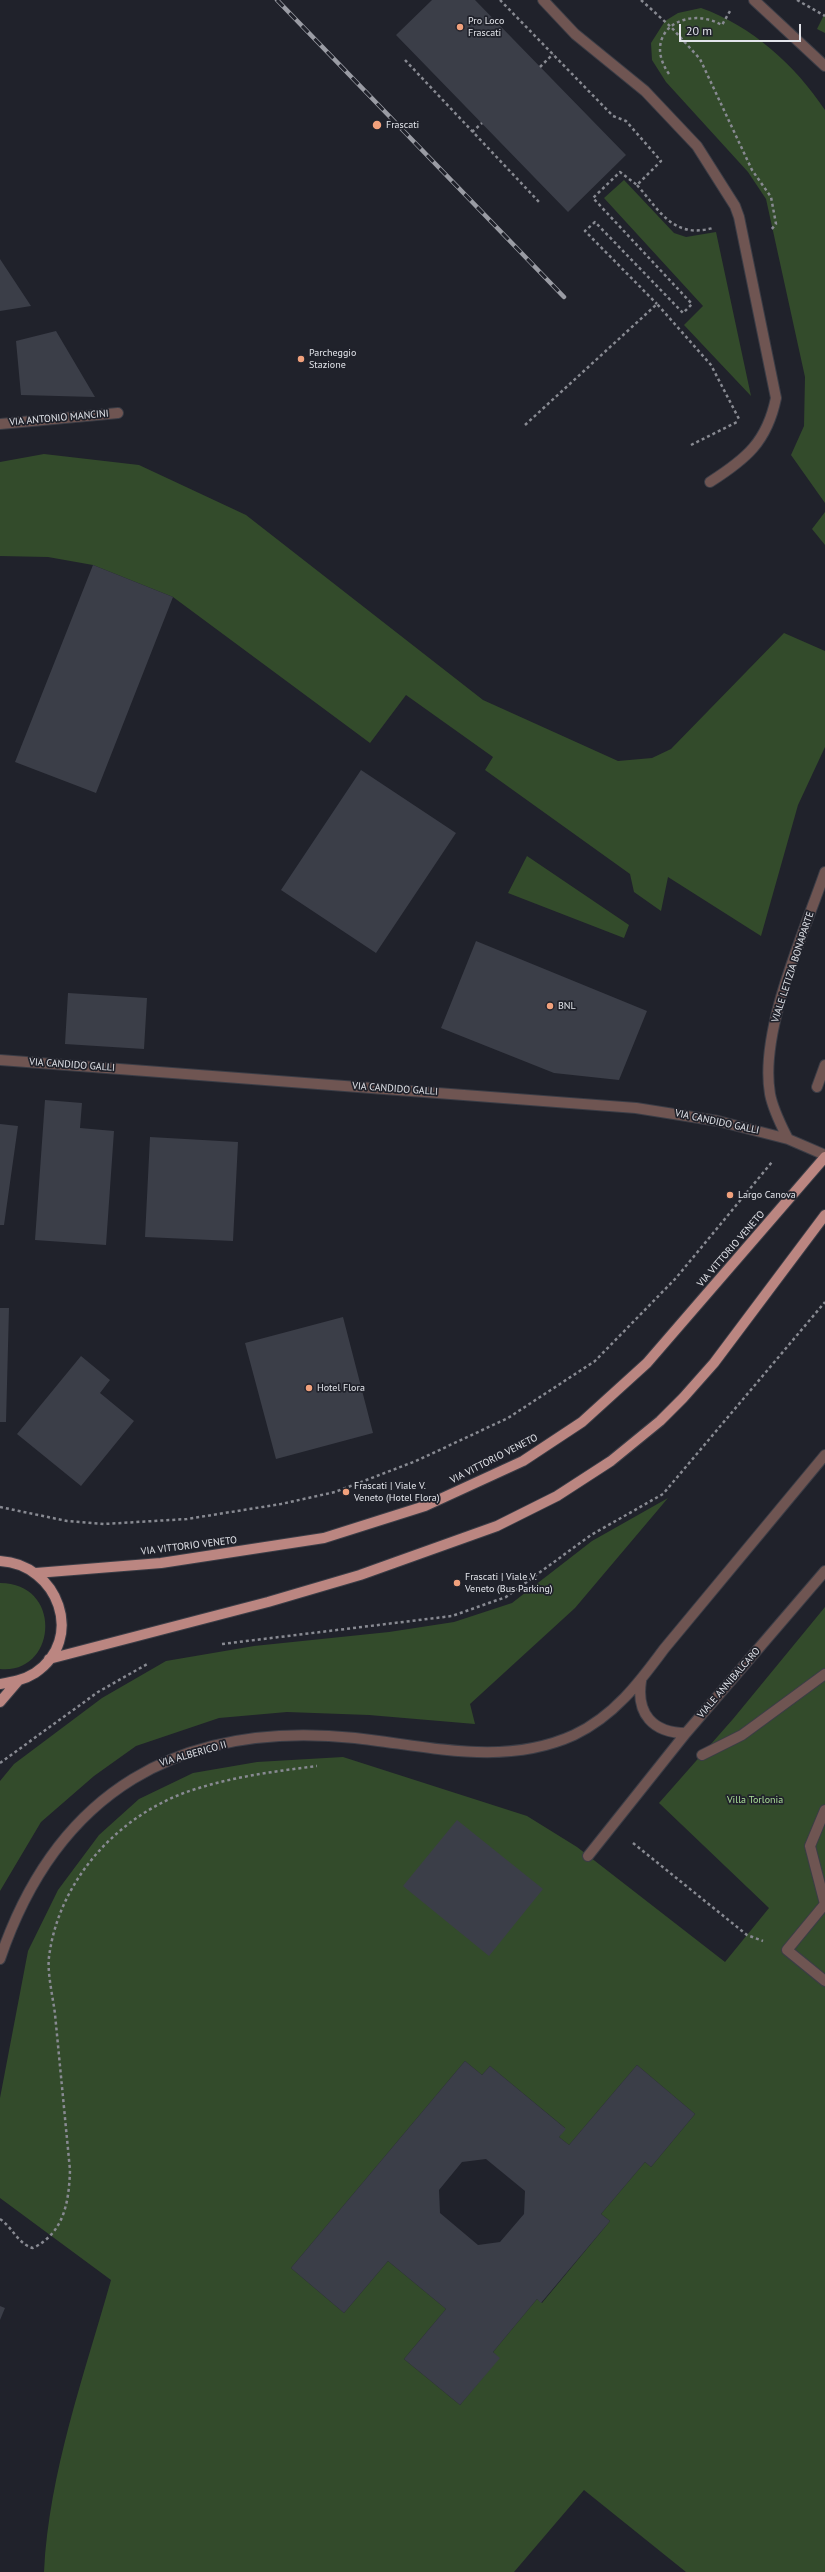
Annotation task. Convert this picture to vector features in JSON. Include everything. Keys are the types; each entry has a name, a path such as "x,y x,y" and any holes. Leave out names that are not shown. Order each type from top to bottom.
{"main road":[{"name":"VIA VITTORIO VENETO","path":"36,1573 161,1563 324,1538 425,1506 523,1461 582,1422 647,1363 825,1156"},
{"path":"49,1660 360,1576 497,1526 557,1496 611,1461 660,1421 683,1398 714,1362 825,1215"},
{"path":"0,1561 25,1566 36,1573 48,1585 62,1612 58,1644 49,1660 35,1673 18,1681 0,1684"},
{"path":"0,1702 18,1681"}],"street":[{"path":"543,0 575,34 645,91 697,146 735,206 739,217 776,398 768,428 754,448 736,465 710,482"},
{"path":"754,0 825,66"},
{"name":"VIA ANTONIO MANCINI","path":"0,424 118,413"},
{"name":"VIALE LETIZIA BONAPARTE","path":"788,1139 778,1119 770,1095 768,1072 769,1050 777,1014 825,872"},
{"name":"VIA CANDIDO GALLI","path":"0,1060 636,1108 718,1120 788,1139"},
{"path":"817,1087 825,1065"},
{"path":"788,1139 825,1156"},
{"path":"686,1733 672,1733 660,1728 649,1720 642,1708 639,1694 641,1681 664,1649 825,1456"},
{"name":"VIALE ANNIBALCARO","path":"588,1856 686,1733 825,1570"},
{"path":"702,1755 742,1735 825,1674"},
{"name":"VIA ALBERICO II","path":"0,1958 33,1881 68,1833 110,1792 156,1765 225,1744 286,1737 352,1738 473,1753 533,1748 574,1735 592,1725 608,1714 641,1681"},
{"path":"825,1810 810,1846 825,1904 787,1950 825,1980"}],"path":[{"path":"500,0 613,116 626,121 661,161 637,185"},
{"path":"641,0 671,27"},
{"path":"797,0 825,16"},
{"path":"672,78 660,57 659,48 664,35 671,27 684,19 697,16 710,18 722,25"},
{"path":"540,67 553,55"},
{"path":"405,60 540,203"},
{"path":"472,132 482,123"},
{"path":"691,445 740,421 711,365 657,304 585,231 595,222 683,313 692,304 593,198 620,172 637,185 667,219 682,230 692,232 705,230 739,217"},
{"path":"525,425 657,304"},
{"path":"0,1507 60,1520 104,1524 187,1519 281,1504 335,1492 416,1461 508,1418 595,1361 676,1278 766,1171"},
{"path":"0,2219 10,2227 23,2245 33,2248 45,2242 56,2231 68,2200 70,2170 49,1958 65,1901 84,1869 104,1846 144,1811 198,1788 259,1774 324,1765"},
{"path":"627,1837 747,1935"}],"green space":[{"path":"701,8 738,25 771,49 800,78 825,110 825,503 791,455 804,426 805,377 766,199 748,172 666,82 652,60 651,43 665,21 678,13"},
{"path":"825,13 825,33 817,29"},
{"path":"624,180 674,233 686,237 716,232 751,396 684,325 703,306 604,198"},
{"path":"44,454 139,465 246,515 483,700 618,761 652,758 671,749 784,633 825,651 825,747 798,805 761,936 668,877 661,911 634,892 630,874 485,770 493,757 406,695 370,743 173,597 93,565 48,557 0,556 0,462"},
{"path":"825,512 825,545 812,529"},
{"path":"527,856 629,925 624,938 508,893"},
{"path":"668,1498 575,1608 470,1704 475,1724 369,1715 287,1712 219,1718 136,1746 94,1776 41,1822 0,1891 0,1781 14,1764 102,1698 166,1661 254,1646 389,1632 454,1622 512,1603 592,1541"},
{"path":"0,1583 21,1587 35,1597 43,1612 45,1628 42,1644 33,1658 19,1667 0,1669"},
{"name":"Villa Torlonia","path":"825,1607 825,2572 686,2572 584,2490 514,2572 44,2572 47,2535 60,2461 79,2388 111,2280 0,2198 0,2098 28,1951 58,1890 99,1835 139,1799 193,1773 257,1762 343,1757 527,1816 577,1847 725,1962 769,1908 659,1803 733,1719","holes":["465,2061 482,2075 490,2066 565,2128 559,2137 569,2145 637,2065 695,2114 651,2167 645,2162 601,2214 610,2221 542,2303 537,2299 493,2352 499,2358 460,2405 404,2359 446,2309 388,2261 344,2313 291,2268"]}],"building":[{"path":"432,0 475,0 626,155 568,212 396,35"},
{"path":"0,259 31,306 0,311"},
{"path":"56,331 95,397 21,395 16,341"},
{"path":"93,565 173,597 96,793 15,762"},
{"path":"361,770 456,833 376,953 281,890"},
{"path":"476,941 647,1011 619,1080 554,1073 441,1028"},
{"path":"68,993 147,998 144,1049 65,1044"},
{"path":"45,1100 82,1103 80,1128 114,1131 106,1245 35,1240"},
{"path":"0,1124 18,1126 4,1225 0,1225"},
{"path":"150,1137 238,1142 233,1241 145,1237"},
{"path":"0,1308 9,1308 6,1422 0,1422"},
{"name":"Hotel Flora","path":"343,1317 373,1433 276,1459 245,1343"},
{"path":"81,1356 110,1380 100,1393 134,1421 81,1486 17,1434"},
{"path":"457,1820 543,1889 489,1956 403,1886"},
{"path":"465,2061 482,2075 490,2066 566,2129 559,2137 569,2145 637,2065 695,2114 651,2167 645,2162 601,2214 610,2221 541,2303 537,2299 493,2352 500,2358 460,2405 404,2359 446,2309 388,2261 344,2313 291,2268","holes":["486,2159 525,2191 524,2214 500,2242 478,2245 440,2213 439,2190 462,2162"]},
{"path":"0,2306 5,2308 0,2320"}],"railway":[{"path":"277,0 564,297"}],"place":[{"name":"Pro Loco Frascati","path":"460,27"},
{"name":"Frascati","path":"377,125"},
{"name":"Parcheggio Stazione","path":"301,359"},
{"name":"BNL","path":"550,1006"},
{"name":"Largo Canova","path":"730,1195"},
{"name":"Hotel Flora","path":"309,1388"},
{"name":"Frascati | Viale V. Veneto (Hotel Flora)","path":"346,1492"},
{"name":"Frascati | Viale V. Veneto (Bus Parking)","path":"457,1583"}]}
